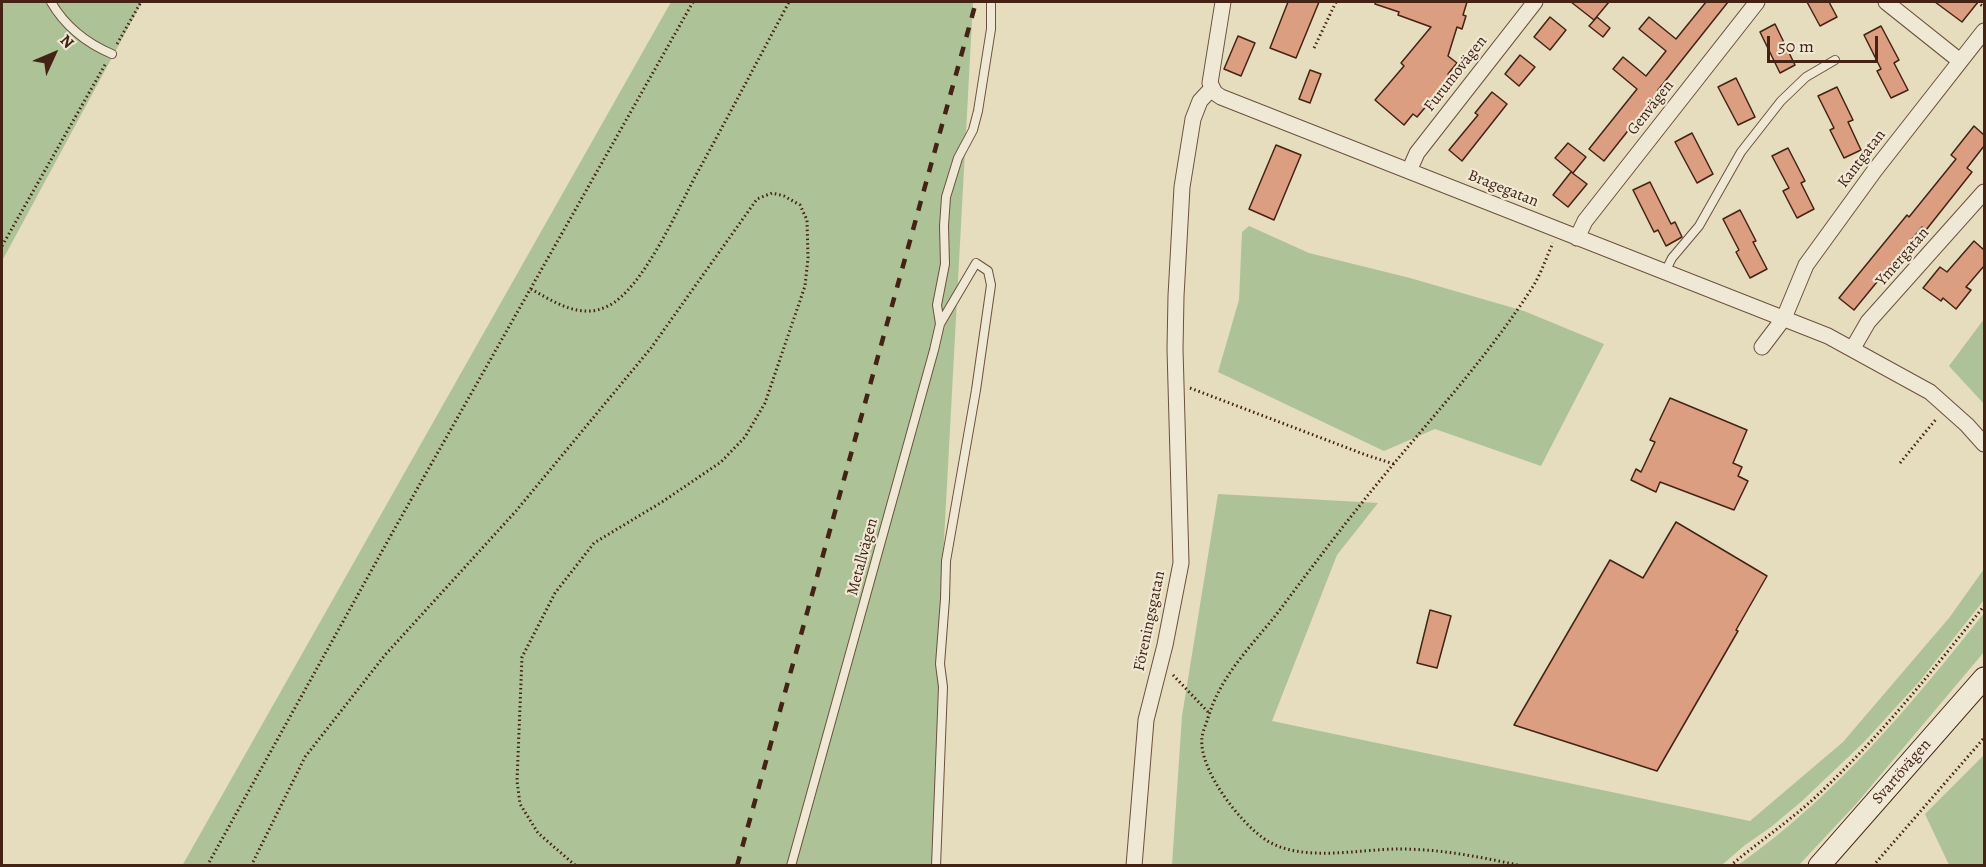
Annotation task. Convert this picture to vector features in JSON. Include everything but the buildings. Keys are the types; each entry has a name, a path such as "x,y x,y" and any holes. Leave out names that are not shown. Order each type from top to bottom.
{"main road":[{"name":"Svartövägen","path":"1820,866 1984,678"}],"street":[{"path":"1212,88 1210,75 1223,2"},
{"name":"Furumovägen","path":"1409,171 1417,153 1535,2"},
{"name":"Genvägen","path":"1577,238 1585,221 1757,2"},
{"path":"1886,2 1960,61"},
{"name":"Kantgatan","path":"1784,318 1806,265 1875,170 1984,31"},
{"name":"Bragegatan","path":"1212,88 1221,97 1828,336 1930,393 1967,425 1984,444"},
{"name":"Föreningsgatan","path":"1134,866 1146,720 1161,663 1181,563 1176,296 1182,187 1193,119 1200,101 1212,88"},
{"name":"Ymergatan","path":"1853,348 1868,322 1984,192"},
{"path":"1762,347 1784,318"}],"lane":[{"path":"51,2 63,20 81,36 112,54"},
{"path":"940,324 937,305 945,264 946,196 958,158 973,130 978,111 991,29 991,4"},
{"path":"1665,272 1672,258 1699,226 1741,152 1781,101 1806,77 1835,60"},
{"name":"Metallvägen","path":"791,866 940,324 976,263 988,271 991,285 946,561 940,663 943,687 936,866"}],"path":[{"path":"2,246 141,2"},
{"path":"207,866 693,2"},
{"path":"531,289 563,306 592,311 607,307 636,281 789,2"},
{"path":"1314,48 1336,2"},
{"path":"1977,2 1984,7"},
{"path":"251,866 305,757 386,654 516,511 651,348 757,199 772,193 784,196 800,205 807,220 808,258 805,286 765,403 745,437 721,462 662,502 594,543 555,593 522,657 517,781 520,804 538,833 576,866"},
{"path":"1522,866 1463,853 1398,849 1317,853 1292,849 1267,840 1245,822 1206,766 1202,738 1219,687 1239,658 1488,350 1532,288 1559,231"},
{"path":"1177,384 1215,396 1236,406 1394,464"},
{"path":"1900,463 1946,407"},
{"path":"1730,866 1792,818 1844,770 1927,676 1984,606"},
{"path":"1161,663 1209,713"},
{"path":"1873,866 1984,738"}],"green space":[{"path":"2,2 142,2 2,261"},
{"path":"671,2 973,2 939,633 935,865 182,866"},
{"path":"1249,226 1309,253 1410,278 1524,311 1604,344 1541,466 1435,429 1384,451 1218,372 1239,300 1242,232"},
{"path":"1984,319 1984,404 1949,366"},
{"path":"1218,494 1378,503 1337,555 1272,721 1750,821 1843,742 1949,618 1984,569 1984,600 1919,682 1864,742 1802,801 1722,865 1172,865 1182,716"},
{"path":"1984,613 1984,652 1856,804 1799,865 1738,865 1807,810 1870,748"},
{"path":"1984,755 1984,865 1949,865 1925,814"}],"railway":[{"path":"737,866 976,2"}]}
